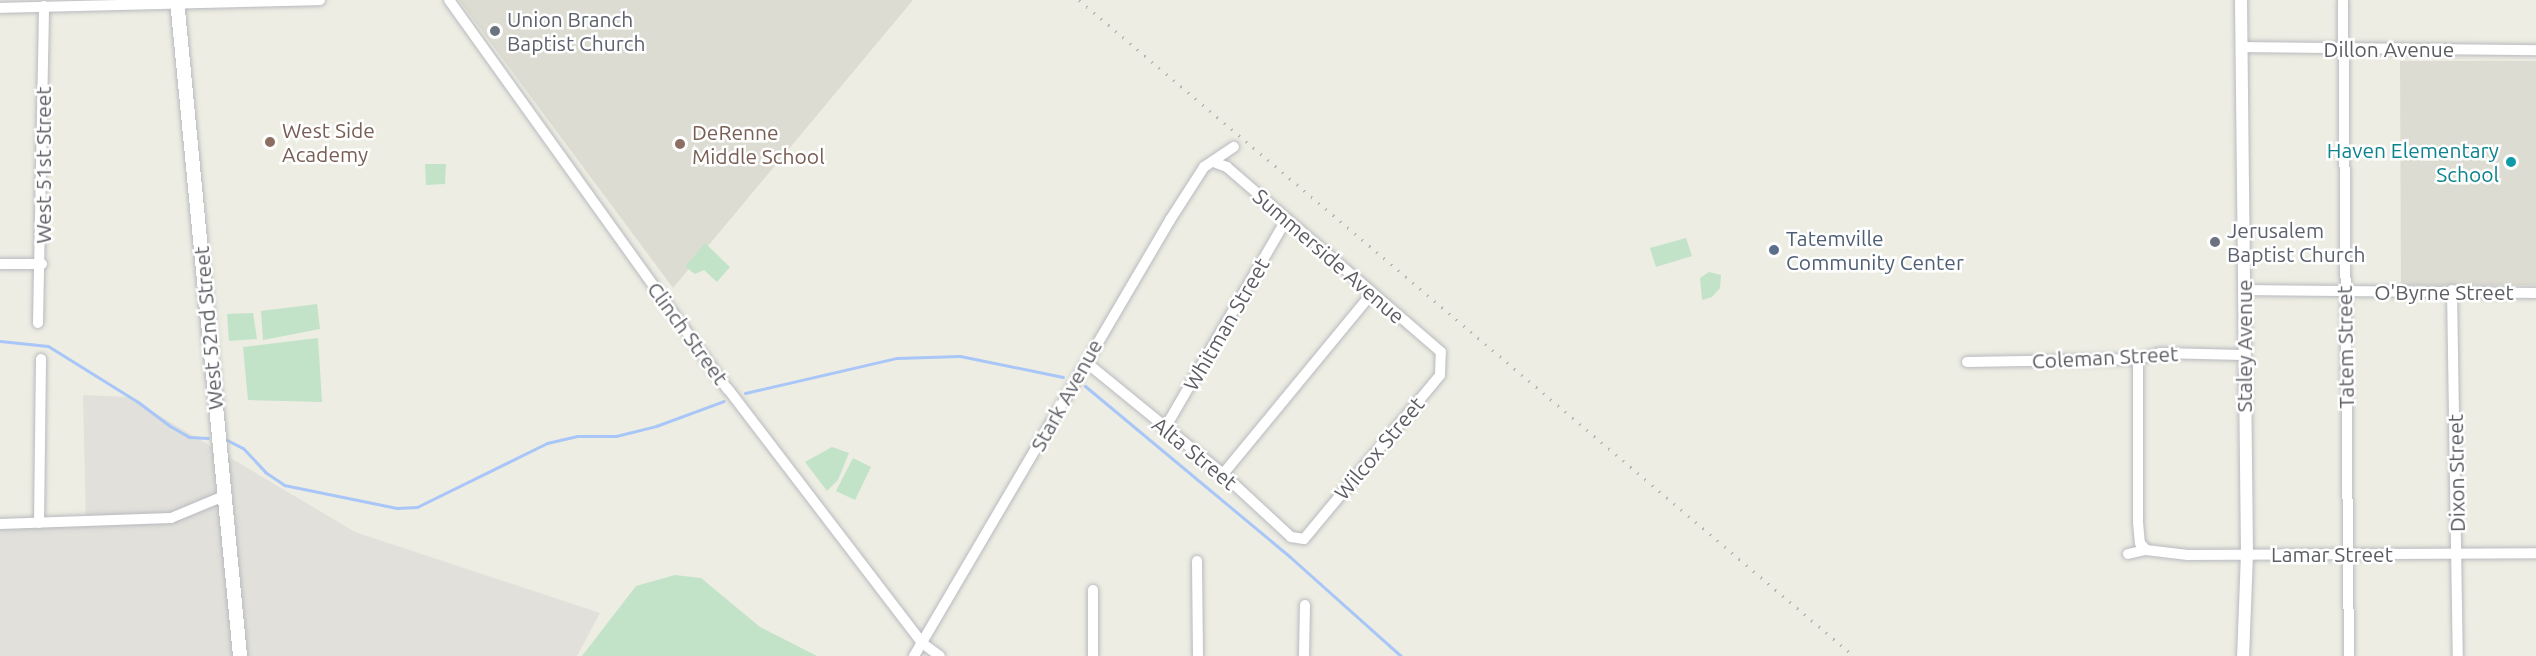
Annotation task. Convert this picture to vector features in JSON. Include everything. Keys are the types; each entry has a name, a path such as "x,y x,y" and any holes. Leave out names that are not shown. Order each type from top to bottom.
{"main road":[{"name":"West 52nd Street","path":"177,2 240,656"}],"street":[{"path":"0,8 44,6 62,2 320,0"},
{"name":"Clinch Street","path":"448,0 699,350 922,643 940,656"},
{"name":"Staley Avenue","path":"2241,0 2243,356 2247,554 2243,656"},
{"name":"Tatem Street","path":"2343,1 2349,656"},
{"name":"West 51st Street","path":"38,323 42,264 44,6"},
{"name":"Dillon Avenue","path":"2241,47 2536,50"},
{"name":"Stark Avenue","path":"914,656 1204,168 1216,163 1234,147"},
{"name":"Summerside Avenue","path":"1216,163 1227,167 1441,352"},
{"name":"Whitman Street","path":"1165,428 1286,220"},
{"path":"0,264 42,264"},
{"name":"O'Byrne Street","path":"2244,290 2536,292"},
{"name":"Dixon Street","path":"2452,290 2458,656"},
{"path":"1223,474 1372,292"},
{"name":"Wilcox Street","path":"1304,539 1440,375 1441,352"},
{"name":"Coleman Street","path":"1967,362 2138,359 2160,353 2243,356"},
{"path":"39,523 41,359"},
{"path":"2138,359 2138,522 2140,543 2146,550"},
{"name":"Alta Street","path":"1087,363 1223,474 1291,537 1304,539"},
{"path":"0,524 171,518 224,496"},
{"name":"Lamar Street","path":"2128,554 2146,550 2164,554 2536,553"},
{"path":"1197,561 1198,656"},
{"path":"1093,656 1094,590"},
{"path":"1304,656 1305,604"}],"shaded area":[{"name":"DeRenne Middle School","path":"459,0 913,0 673,288"},
{"path":"2400,61 2536,61 2536,285 2401,285"},
{"path":"83,395 128,397 355,532 600,613 577,656 0,656 0,527 86,526"}],"green space":[{"path":"425,164 446,164 445,184 426,185"},
{"path":"1686,238 1692,256 1656,267 1650,248"},
{"path":"705,243 730,267 717,282 704,270 695,274 685,267"},
{"path":"1709,272 1721,275 1720,288 1712,297 1702,300 1700,278"},
{"path":"317,304 320,329 263,340 261,311"},
{"path":"253,313 257,339 229,341 227,314"},
{"path":"318,338 322,402 248,400 243,347"},
{"path":"832,447 849,453 838,480 827,491 805,462"},
{"path":"853,458 871,467 855,500 836,491"},
{"path":"675,575 701,578 760,627 817,656 582,656 636,586"}],"waterway":[{"path":"0,341 48,346 189,437 208,438"},
{"path":"745,393 897,358 960,356 1063,377"},
{"path":"1085,386 1289,556 1401,656"},
{"path":"225,439 243,448 265,472 284,485 397,508 417,507 547,443 577,436 616,436 656,426 724,401"}],"railway":[{"path":"1079,0 1854,656"}],"place":[{"name":"Union Branch Baptist Church","path":"495,31"},
{"name":"West Side Academy","path":"270,142"},
{"name":"DeRenne Middle School","path":"680,144"},
{"name":"Haven Elementary School","path":"2511,162"},
{"name":"Jerusalem Baptist Church","path":"2215,242"},
{"name":"Tatemville Community Center","path":"1774,250"}]}
